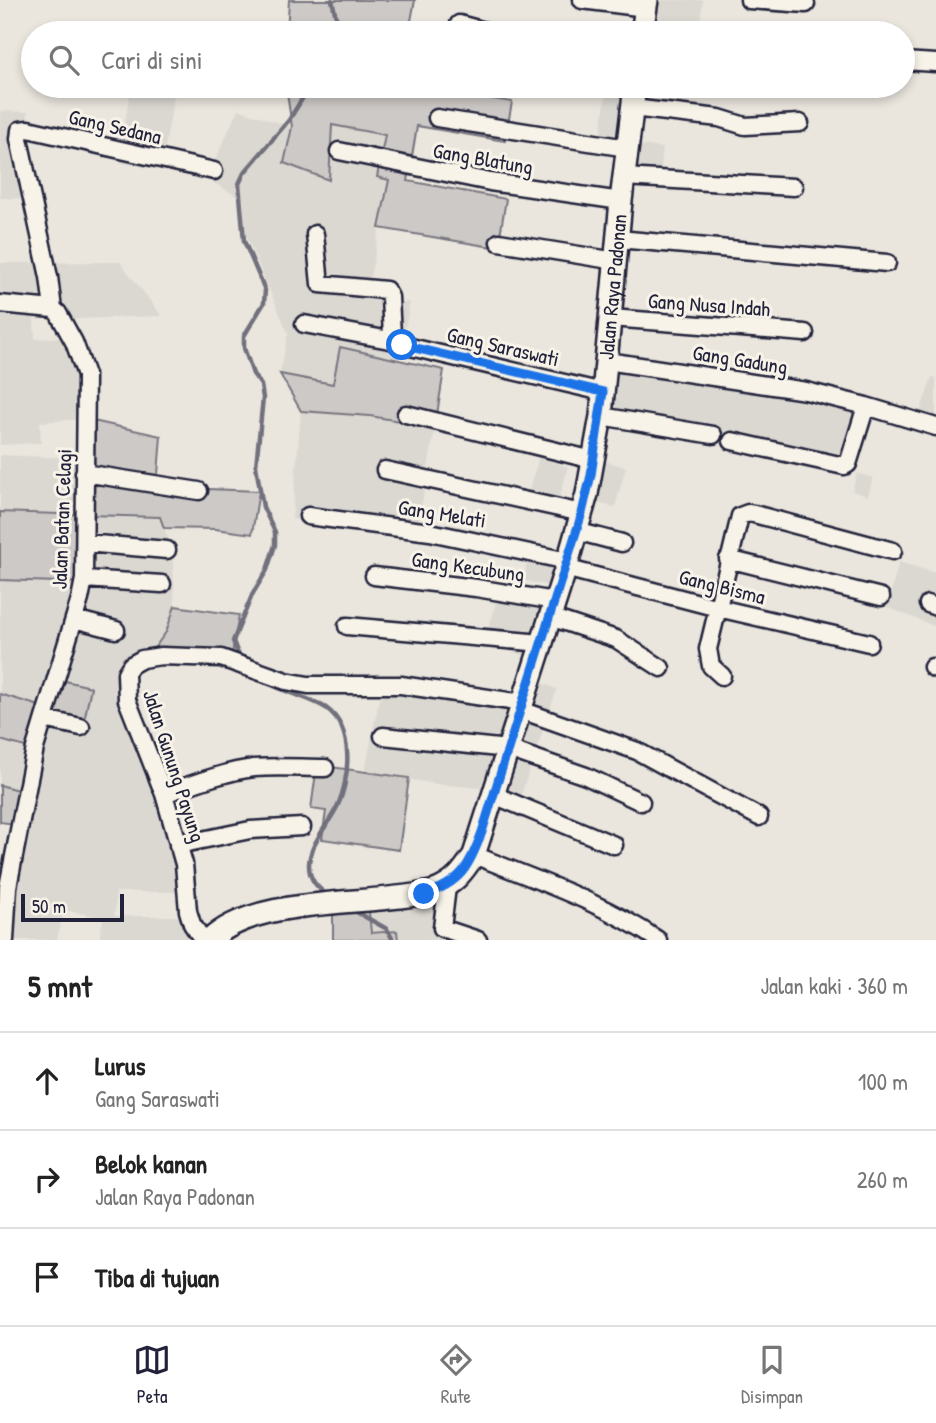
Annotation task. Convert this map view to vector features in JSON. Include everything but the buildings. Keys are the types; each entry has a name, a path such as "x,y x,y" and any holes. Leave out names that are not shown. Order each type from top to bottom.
{"main road":[{"name":"Jalan Raya Padonan","path":"447,887 458,878 474,855 579,522 601,416 633,98"},
{"path":"210,940 226,928 253,918 349,901 424,894 447,887"}],"street":[{"path":"582,0 646,4"},
{"path":"748,0 806,4"},
{"path":"915,62 936,63"},
{"path":"632,108 719,118 745,126 800,123"},
{"path":"437,118 627,148"},
{"name":"Gang Sedana","path":"53,309 49,277 19,139 20,130 25,128 214,171"},
{"name":"Gang Blatung","path":"338,151 490,183 621,201"},
{"path":"624,177 794,187"},
{"path":"315,234 320,284 386,290 390,297 392,336 395,341"},
{"path":"618,239 887,263"},
{"path":"499,242 616,261"},
{"path":"0,304 53,309"},
{"name":"Jalan Batan Celagi","path":"5,940 8,887 35,748 84,579 86,375 74,342 53,309"},
{"name":"Gang Nusa Indah","path":"611,318 805,333"},
{"name":"Gang Saraswati","path":"304,324 395,341 402,345 603,392"},
{"name":"Gang Gadung","path":"607,361 806,391 936,428"},
{"path":"732,441 844,466 848,464 866,406"},
{"path":"406,414 593,460"},
{"path":"601,416 713,435"},
{"path":"385,470 579,522 622,543"},
{"path":"84,473 199,491"},
{"path":"722,676 714,671 708,657 739,519 748,513 892,551"},
{"name":"Gang Melati","path":"308,516 430,532 567,565"},
{"path":"85,543 167,550"},
{"path":"728,559 881,597"},
{"name":"Gang Bisma","path":"567,565 718,608 869,643"},
{"name":"Gang Kecubung","path":"374,576 463,586 553,609 617,639 661,668"},
{"path":"84,579 162,584"},
{"path":"74,619 116,630"},
{"path":"347,626 542,643"},
{"name":"Jalan Gunung Payung","path":"203,940 192,925 188,911 184,864 164,794 127,700 126,673 131,665 142,659 162,656 221,658 286,681 308,685 401,685 522,707"},
{"path":"522,707 637,751 759,817"},
{"path":"44,719 81,727"},
{"path":"383,736 509,749 586,775 641,802"},
{"path":"164,794 220,775 252,769 326,768"},
{"path":"494,795 614,845"},
{"path":"178,845 250,830 302,827"},
{"path":"474,855 575,896 624,919 658,940"},
{"path":"447,887 442,934 478,940"}],"shaded area":[{"path":"289,0 415,0 411,21 288,21"},
{"path":"645,0 703,0 700,21 642,21"},
{"path":"129,98 174,98 161,170 118,162"},
{"path":"288,98 487,98 512,102 505,141 417,126 408,181 506,199 498,248 379,228 389,180 377,177 385,135 332,125 329,180 284,163 292,127"},
{"path":"605,98 637,98 631,144 663,148 659,187 626,183 628,159 598,155"},
{"path":"238,109 292,127 284,163 329,179 331,125 385,135 377,177 389,179 367,295 410,303 399,359 341,348 333,385 280,374 288,333 244,231 244,200 207,179"},
{"path":"0,111 28,112 26,199 0,198"},
{"path":"120,262 162,316 53,320 34,317 35,339 79,336 84,419 40,422 41,443 0,445 0,263"},
{"path":"340,347 444,370 435,427 370,416 301,411 280,374 333,384"},
{"path":"601,358 866,416 852,472 592,415"},
{"path":"932,377 936,378 936,435 914,430"},
{"path":"301,411 370,416 435,427 416,539 292,519"},
{"path":"84,419 161,436 157,487 259,491 252,534 215,529 164,528 160,517 89,515 86,583 0,580 0,512 88,515"},
{"path":"0,455 76,458 73,515 0,512"},
{"path":"586,456 626,467 615,507 579,499"},
{"path":"539,457 568,467 558,503 528,493"},
{"path":"857,473 873,478 868,496 852,491"},
{"path":"88,515 160,517 172,549 175,606 166,632 145,661 129,677 125,693 186,842 181,892 116,892 115,916 196,916 201,931 290,905 239,930 226,940 99,940 103,918 64,910 57,940 0,940 27,792 0,785 0,740 35,750 43,707 0,694 0,580 86,583"},
{"path":"527,560 557,567 550,586 524,581"},
{"path":"899,562 936,573 936,627 887,607"},
{"path":"497,598 541,610 530,657 484,644"},
{"path":"175,606 239,615 230,665 145,661 166,632"},
{"path":"523,676 557,689 520,798 491,789 436,784 365,772 382,684 469,700 514,714"},
{"path":"61,680 91,687 81,736 40,729 36,750 0,740 0,694 43,707"},
{"path":"317,765 409,778 399,850 322,839 326,811 311,809"},
{"path":"0,785 28,793 21,825 0,822"},
{"path":"440,900 440,940 398,940 397,931 371,934 368,901"},
{"path":"368,901 371,933 397,931 398,940 333,940 333,910"}],"waterway":[{"path":"332,0 335,21"},
{"path":"240,659 233,641 253,593 267,570 275,545 275,532 263,507 256,466 263,398 261,385 253,374 244,348 244,336 264,303 265,290 244,241 239,184 244,173 289,120 303,98"},
{"path":"267,682 326,708 342,728 346,741 345,783 337,807 315,843 309,865 312,879 328,896"},
{"path":"351,909 387,929 393,940"}],"route":[{"path":"402,345 603,392 591,475 582,513 474,855 458,878 447,887 424,894"}]}
